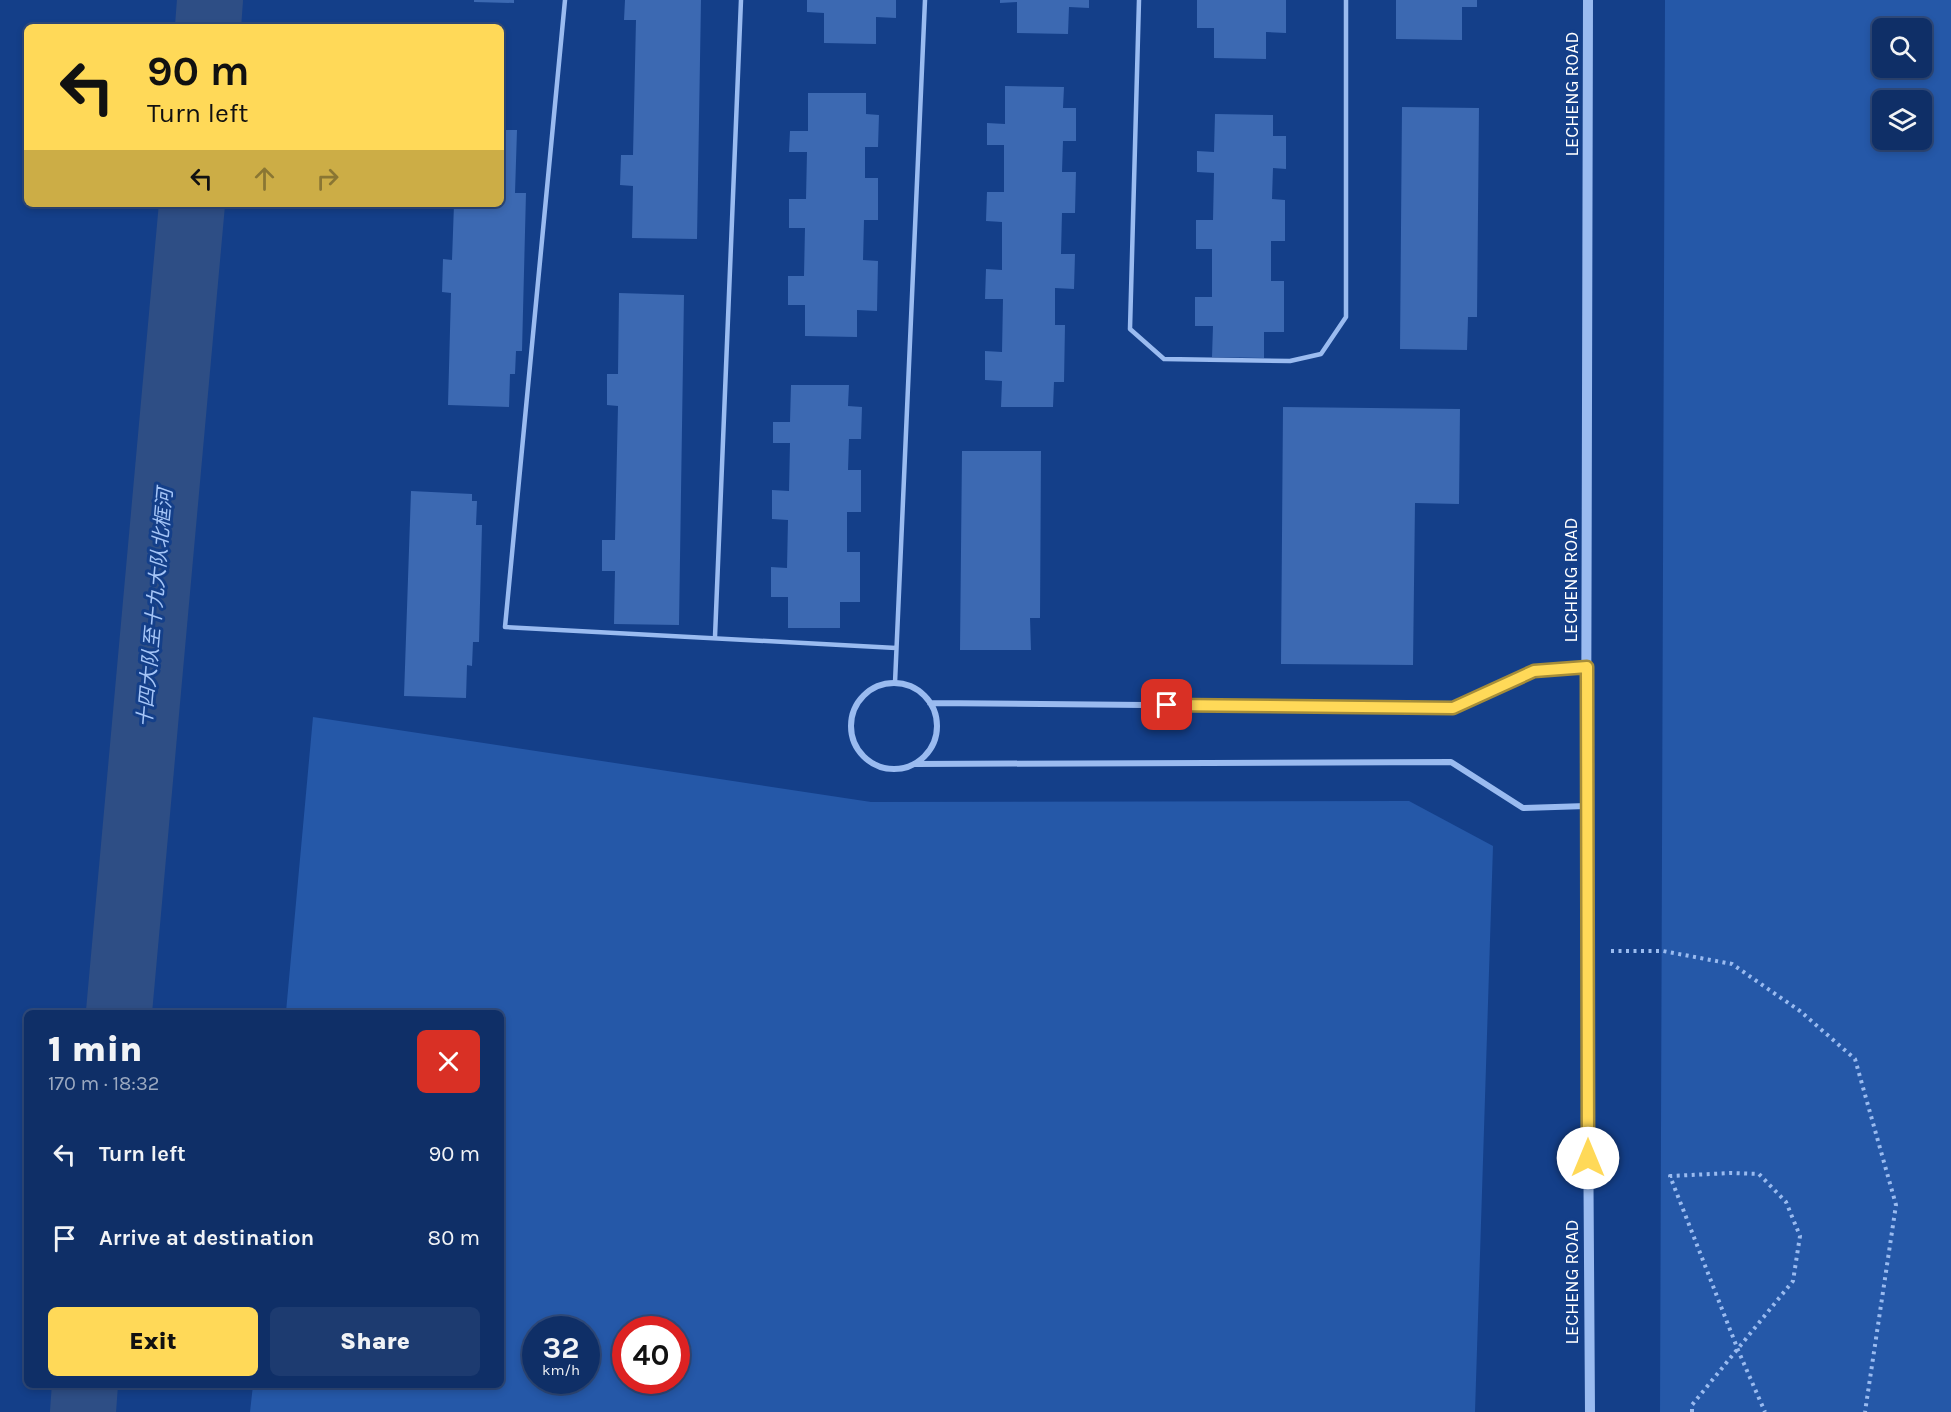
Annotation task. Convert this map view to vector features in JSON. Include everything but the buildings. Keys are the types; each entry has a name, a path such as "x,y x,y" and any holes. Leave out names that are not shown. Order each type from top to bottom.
{"street":[{"name":"LECHENG ROAD","path":"1588,0 1586,806 1590,1412"},
{"path":"930,703 1453,708 1534,671 1587,667"},
{"path":"916,764 934,743 937,729 936,716 930,703 921,692 895,683 880,685 867,692 857,702 850,731 854,745 863,757 874,765 888,770 903,769 916,764 1451,762 1523,808 1586,806"}],"lane":[{"path":"565,0 505,627 896,648"},
{"path":"715,637 741,0"},
{"path":"895,683 925,0"},
{"path":"1139,0 1131,329 1164,359 1290,361 1321,354 1346,317 1346,0"}],"path":[{"path":"1587,951 1663,951 1732,964 1800,1011 1855,1059 1896,1204 1865,1412"},
{"path":"1692,1412 1692,1405 1738,1350 1793,1281 1800,1236 1786,1202 1759,1174 1730,1173 1670,1176 1738,1350 1765,1412"}],"shaded area":[{"path":"1665,0 1951,0 1951,1412 1660,1412"},
{"path":"313,717 871,802 1409,801 1493,846 1475,1412 250,1412 253,1388 504,1388 504,1010 286,1010"}],"waterway":[{"name":"十四大队至十九大队北框河","path":"208,24 210,0"},
{"name":"十四大队至十九大队北框河","path":"119,1010 192,207"},
{"name":"十四大队至十九大队北框河","path":"83,1412 85,1388"}],"route":[{"path":"1167,705 1453,708 1534,671 1587,667 1588,1158"}]}
